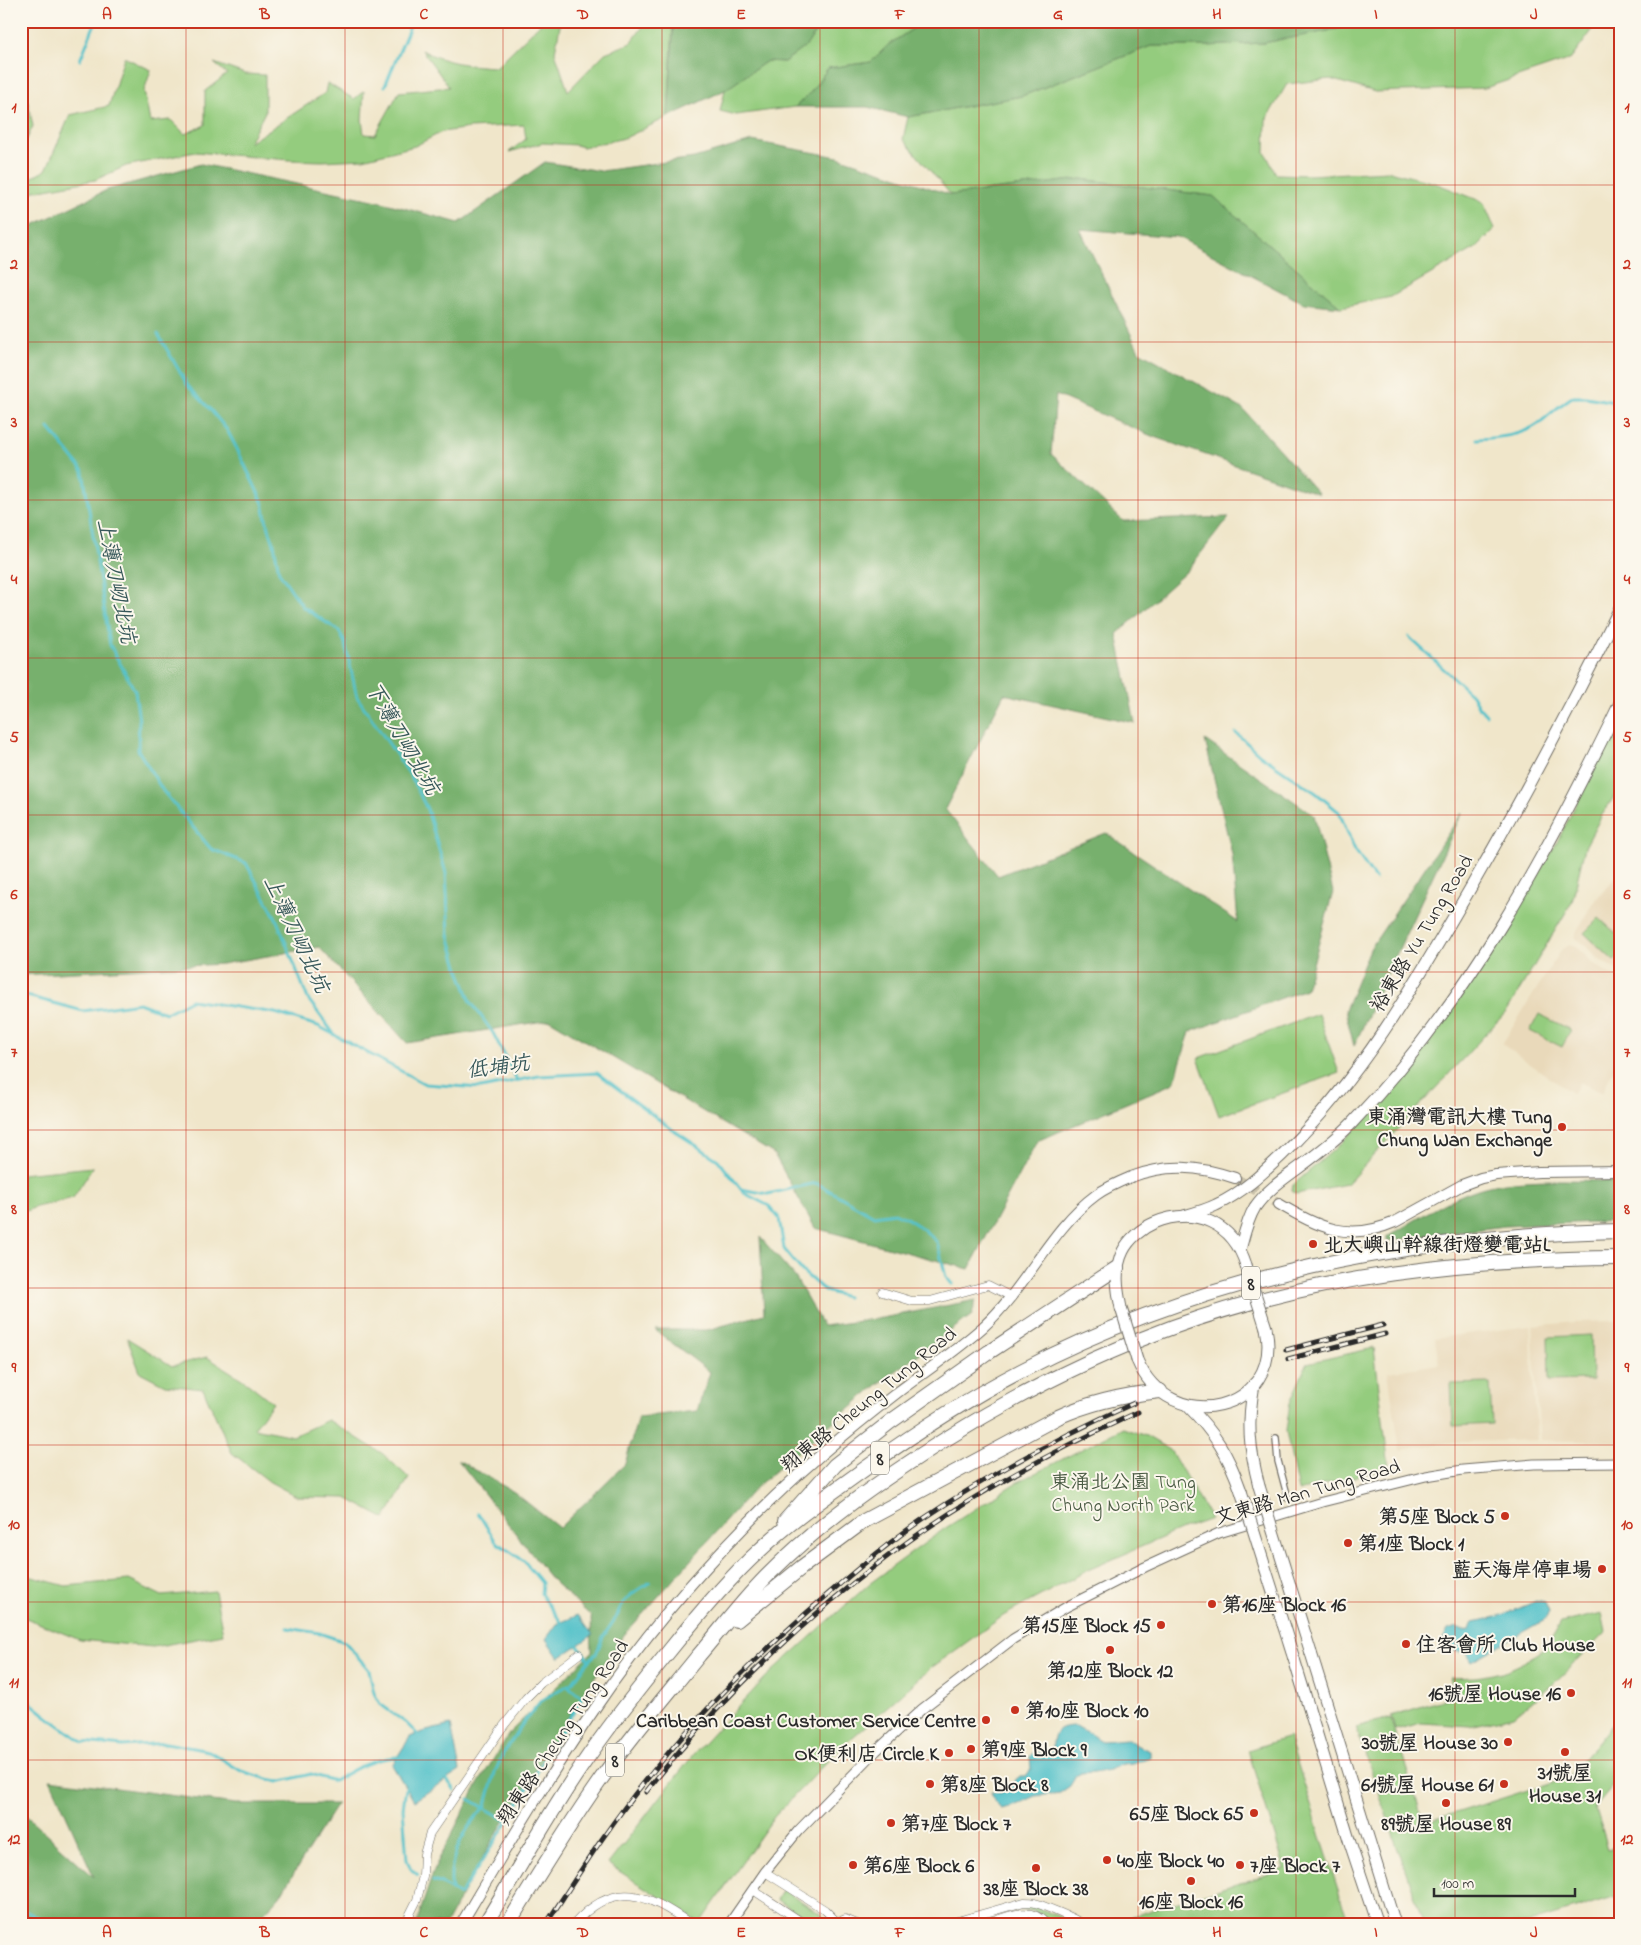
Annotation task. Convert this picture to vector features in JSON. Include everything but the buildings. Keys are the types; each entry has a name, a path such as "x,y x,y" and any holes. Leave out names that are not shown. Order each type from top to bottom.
{"highway":[{"name":"8","path":"485,1924 562,1796 621,1712 702,1610 760,1550 821,1500 890,1451 961,1405 1044,1359 1141,1318 1221,1291 1282,1274 1359,1257 1479,1238 1567,1232 1620,1231"},
{"name":"8","path":"508,1924 600,1780 660,1702 771,1572 834,1516 883,1480 1001,1405 1061,1374 1118,1348 1177,1325 1243,1305 1361,1279 1487,1262 1620,1258"},
{"path":"760,1550 836,1465 855,1449 989,1352 1117,1268"},
{"path":"710,1642 809,1561 864,1521 903,1499 1077,1408 1118,1396 1160,1391"}],"main road":[{"name":"裕東路 Yu Tung Road","path":"1184,1216 1215,1206 1265,1171 1333,1101 1367,1055 1427,965 1527,790 1620,608"},
{"path":"1240,1250 1249,1218 1261,1200 1351,1124 1414,1051 1447,1007 1510,912 1573,799 1620,703"},
{"name":"翔東路 Cheung Tung Road","path":"460,1924 598,1703 660,1621 750,1521 808,1466 897,1393 966,1342 1000,1311 1065,1225 1096,1194 1113,1184 1147,1170 1170,1167 1194,1167 1235,1178"},
{"path":"1278,1204 1306,1220 1328,1229 1361,1232 1395,1222 1462,1184 1481,1178 1539,1172 1620,1171"},
{"path":"1254,1384 1239,1397 1224,1404 1210,1407 1187,1406 1176,1402 1160,1391 1145,1376 1136,1360 1117,1288 1117,1268 1124,1249 1140,1231 1161,1220 1184,1216 1202,1219 1228,1234 1240,1250 1246,1265 1266,1328 1268,1343 1266,1360 1254,1384 1250,1406 1251,1456 1395,1924"},
{"path":"1187,1406 1214,1435 1229,1460 1241,1491 1376,1924"},
{"path":"1614,1924 1620,1922"}],"street":[{"path":"882,1292 912,1302 930,1301 988,1285 1012,1297"},
{"path":"1276,1438 1278,1462 1288,1498"},
{"name":"文東路 Man Tung Road","path":"728,1924 798,1831 876,1751 922,1709 1012,1639 1068,1606 1145,1567 1219,1533 1322,1502 1426,1476 1463,1470 1534,1464 1620,1463"},
{"path":"405,1924 417,1900 423,1876 424,1854 430,1832 502,1728 526,1698 541,1682 579,1654"},
{"path":"766,1872 825,1910 836,1923 845,1919 857,1924"},
{"path":"752,1890 806,1924"},
{"path":"574,1924 596,1904 608,1898 634,1894 659,1904 691,1924"},
{"path":"948,1924 1024,1902 1035,1903 1062,1915 1077,1919 1082,1924"},
{"path":"986,1924 1024,1913 1036,1914 1046,1924"}],"shaded area":[{"path":"1620,872 1620,972 1598,959 1584,944 1574,937 1592,904"},
{"path":"1570,945 1575,946 1594,964 1620,980 1620,1056 1602,1093 1580,1082 1573,1094 1502,1044 1562,949"},
{"path":"1620,1321 1620,1442 1540,1440 1532,1326 1575,1322"},
{"path":"1530,1326 1537,1440 1451,1442 1400,1450 1388,1372 1439,1364 1435,1338"}],"green space":[{"path":"21,21 25,88 33,126 21,152"},
{"path":"543,21 561,21 555,52 568,91 605,53 631,43 647,21 673,21 668,117 625,138 583,147 542,143 509,152 526,139 524,125 470,128 442,132 415,146 363,159 289,160 195,152 126,166 95,180 35,191 21,197 21,178 23,182 46,170 70,115 109,106 124,57 151,70 144,91 150,122 171,120 185,134 205,125 205,91 227,74 214,63 245,74 265,75 265,112 249,143 325,93 327,83 354,99 364,91 362,119 364,134 375,135 399,92 449,87 422,50 449,61 468,65 496,67"},
{"path":"674,21 823,21 806,46 784,62 767,61 725,90 668,117"},
{"path":"823,21 925,21 888,45 871,62 828,68 811,92 795,107 736,115 720,111 725,90 767,61 784,62 806,46"},
{"path":"925,21 1368,21 1328,31 1263,43 1151,46 1022,96 908,117 867,107 795,107 811,92 828,68 871,62 888,45"},
{"path":"1368,21 1599,21 1571,59 1485,88 1375,92 1330,79 1287,84 1266,120 1265,152 1276,174 1309,175 1389,171 1435,183 1483,202 1495,229 1476,248 1391,297 1341,307 1213,196 1081,179 951,195 903,139 908,117 1022,96 1151,46 1263,43 1328,31"},
{"path":"752,141 838,157 951,195 1081,179 1213,196 1341,307 1303,303 1178,237 1080,229 1139,351 1243,409 1319,494 1154,437 1056,395 1051,454 1123,521 1229,517 1187,571 1117,634 1135,723 1004,694 945,809 998,876 1106,833 1238,922 1232,854 1205,740 1314,815 1333,892 1306,989 1190,1032 1174,1083 1037,1141 969,1269 815,1228 774,1154 550,1020 407,1043 319,947 222,964 21,975 21,231 107,190 201,164 378,201 459,223 545,162 601,171 694,158"},
{"path":"1620,717 1620,788 1602,815 1585,847 1572,902 1507,1011 1347,1184 1296,1194 1292,1191 1293,1185 1338,1146 1390,1093 1436,1033 1501,935 1555,846"},
{"path":"1462,813 1354,1046 1345,1010 1370,949"},
{"path":"1599,918 1620,937 1620,956 1614,961 1584,933"},
{"path":"1318,1014 1339,1073 1219,1116 1198,1058"},
{"path":"1539,1014 1571,1030 1562,1047 1530,1031"},
{"path":"93,1167 73,1198 36,1207 21,1213 21,1174"},
{"path":"1548,1180 1620,1181 1620,1221 1505,1226 1387,1241 1387,1237 1420,1217 1443,1204 1478,1189 1511,1182"},
{"path":"760,1237 795,1277 823,1326 882,1318 976,1300 972,1315 877,1385 756,1487 624,1635 579,1700 489,1846 446,1924 416,1924 435,1867 474,1791 510,1732 592,1652 591,1616 552,1580 458,1460 514,1492 559,1528 625,1464 638,1417 697,1411 710,1372 655,1330 707,1330 764,1314"},
{"path":"1591,1335 1592,1380 1549,1381 1548,1337"},
{"path":"127,1338 172,1366 207,1357 248,1383 273,1403 254,1428 293,1436 328,1420 383,1454 409,1478 385,1519 346,1498 298,1497 270,1482 232,1453 203,1389 165,1385 140,1372"},
{"path":"1374,1348 1389,1468 1298,1491 1286,1431 1290,1403 1307,1363"},
{"path":"1490,1383 1492,1424 1453,1426 1451,1384"},
{"name":"東涌北公園 Tung Chung North Park","path":"1123,1428 1146,1436 1170,1450 1211,1519 1182,1529 1088,1570 1003,1616 931,1668 837,1751 774,1817 700,1923 608,1864 694,1754 766,1677 869,1584 944,1529 1014,1484"},
{"path":"21,1574 66,1586 129,1580 162,1596 215,1591 223,1634 153,1647 80,1640 21,1616"},
{"path":"1602,1613 1606,1632 1551,1686 1514,1716 1470,1726 1421,1723 1395,1730 1391,1716 1455,1696 1449,1678 1477,1677 1503,1672 1528,1660 1547,1647 1561,1623"},
{"path":"1620,1714 1620,1777 1595,1807 1608,1849 1620,1845 1620,1895 1526,1924 1424,1924 1356,1727 1390,1718 1424,1823 1569,1777"},
{"path":"1289,1737 1349,1924 1107,1924 1285,1869 1248,1750"},
{"path":"50,1779 235,1804 337,1804 279,1897 254,1924 21,1924 21,1811 94,1877"},
{"path":"783,1889 822,1915 827,1924 815,1924 777,1900"},
{"path":"1024,1905 1036,1907 1077,1924 1051,1924 1042,1916 1032,1911 1010,1911 1009,1909"}],"water":[{"path":"1536,1601 1545,1603 1549,1612 1545,1620 1472,1661 1466,1651 1459,1652 1453,1650 1443,1640 1448,1630 1457,1627 1465,1631 1470,1630 1473,1622 1513,1611"},
{"path":"578,1615 593,1635 559,1658 546,1639 557,1624"},
{"path":"451,1725 460,1771 414,1801 392,1765 410,1737"},
{"path":"1076,1726 1102,1741 1128,1739 1150,1751 1150,1757 1133,1763 1123,1764 1106,1771 1081,1773 1076,1776 1070,1786 1060,1793 1036,1796 1014,1806 1001,1809 994,1801 991,1792 1001,1793 1020,1776 1026,1776 1031,1769 1030,1756 1035,1751 1047,1754 1052,1751 1057,1731 1064,1727"}],"waterway":[{"path":"80,60 96,21"},
{"path":"385,86 412,21"},
{"name":"下薄刀屻北坑","path":"158,334 188,386 227,430 263,503 279,572 303,607 339,631 345,643 357,697 410,775 427,809 446,873 449,935 459,970 471,1002 493,1033 517,1080"},
{"path":"1477,439 1517,434 1531,428 1572,397 1586,397 1620,403"},
{"name":"上薄刀屻北坑","path":"49,428 83,471 110,645 135,691 139,721 138,750 163,791 211,849 246,863 276,918 308,999 334,1034"},
{"path":"1409,637 1472,695 1486,715"},
{"path":"1236,733 1260,755 1316,793 1339,812 1355,850 1375,879"},
{"name":"低埔坑","path":"21,1000 27,996 83,1011 139,1003 166,1013 191,1000 275,1013 318,1026 425,1084 481,1088 539,1076 597,1073 673,1130 718,1160 744,1193 769,1206 779,1218 784,1249 803,1272 825,1291 847,1297"},
{"path":"741,1189 768,1194 816,1183 874,1216 894,1213 908,1219 937,1242 946,1277 952,1284"},
{"path":"478,1513 496,1542 524,1561 542,1583 541,1594 561,1622"},
{"path":"485,1808 495,1772 503,1754 525,1720 540,1702 572,1683 589,1660 596,1654 603,1637 623,1603 632,1594 650,1582"},
{"path":"288,1628 319,1633 345,1642 369,1670 374,1693 380,1704 406,1723 417,1734"},
{"path":"578,1646 589,1660"},
{"path":"433,1881 444,1885 460,1895 508,1821 582,1697 568,1686"},
{"path":"21,1695 83,1742 123,1746 166,1743 209,1751 241,1771 278,1782 311,1774 334,1781 364,1765 397,1757"},
{"path":"447,1780 455,1790"},
{"path":"406,1788 403,1808 407,1860 411,1869 418,1875"},
{"path":"469,1799 508,1821"},
{"path":"452,1890 451,1878 454,1856 470,1825 484,1807"},
{"path":"21,1909 52,1924"}],"tunnel":[{"path":"1235,1178 1279,1204"}],"railway":[{"path":"1286,1350 1383,1325"},
{"path":"1288,1359 1385,1334"},
{"path":"546,1924 607,1832 667,1754 732,1683 802,1617 886,1546 948,1502 1026,1456 1134,1403"},
{"path":"646,1792 676,1755 742,1683 815,1615 852,1584 954,1510 1058,1451 1138,1412"}],"place":[{"name":"東涌灣電訊大樓 Tung Chung Wan Exchange","path":"1562,1127"},
{"name":"北大嶼山幹線街燈變電站L","path":"1313,1244"},
{"name":"第5座 Block 5","path":"1505,1516"},
{"name":"第1座 Block 1","path":"1348,1543"},
{"name":"藍天海岸停車場","path":"1602,1569"},
{"name":"第16座 Block 16","path":"1212,1604"},
{"name":"第15座 Block 15","path":"1161,1625"},
{"name":"住客會所 Club House","path":"1406,1644"},
{"name":"第12座 Block 12","path":"1110,1650"},
{"name":"16號屋 House 16","path":"1571,1693"},
{"name":"第10座 Block 10","path":"1015,1710"},
{"name":"Caribbean Coast Customer Service Centre","path":"986,1720"},
{"name":"30號屋 House 30","path":"1508,1742"},
{"name":"第9座 Block 9","path":"971,1749"},
{"name":"31號屋 House 31","path":"1565,1752"},
{"name":"OK便利店 Circle K","path":"949,1753"},
{"name":"第8座 Block 8","path":"930,1784"},
{"name":"61號屋 House 61","path":"1504,1784"},
{"name":"89號屋 House 89","path":"1446,1803"},
{"name":"65座 Block 65","path":"1254,1813"},
{"name":"第7座 Block 7","path":"891,1823"},
{"name":"40座 Block 40","path":"1107,1860"},
{"name":"第6座 Block 6","path":"853,1865"},
{"name":"7座 Block 7","path":"1240,1865"},
{"name":"38座 Block 38","path":"1036,1868"},
{"name":"16座 Block 16","path":"1191,1881"}]}
